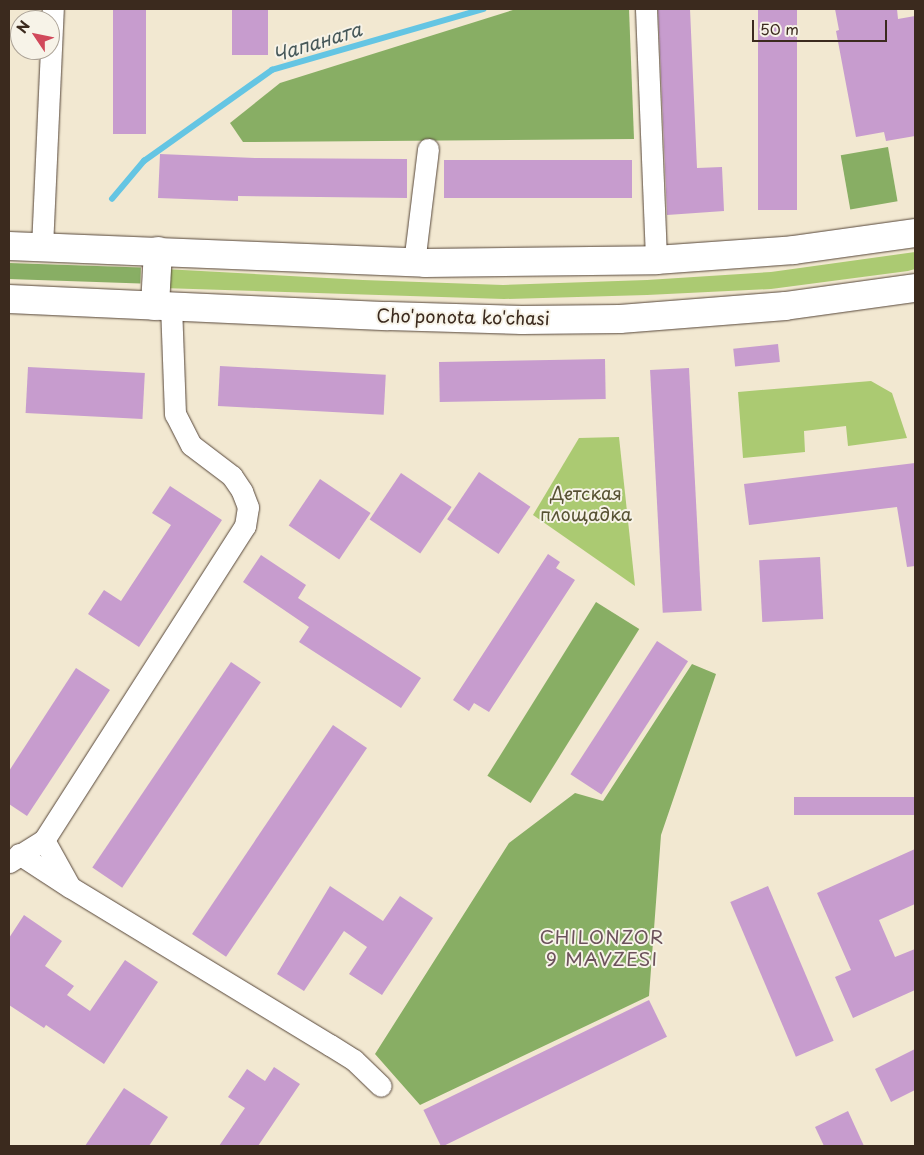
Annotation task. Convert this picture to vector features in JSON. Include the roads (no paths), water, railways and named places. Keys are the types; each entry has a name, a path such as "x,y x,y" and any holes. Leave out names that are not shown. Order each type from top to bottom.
{"main road":[{"path":"9,246 414,263 656,260 794,250 915,233"},
{"path":"158,252 163,306"},
{"name":"Cho'ponota ko'chasi","path":"9,299 522,320 620,319 785,306 915,288"}],"street":[{"path":"42,247 53,9"},
{"path":"646,9 656,260"},
{"path":"414,263 428,149"},
{"path":"14,858 44,840 245,526 248,508 242,491 232,476 191,445 175,414 163,306"},
{"path":"44,840 70,887"},
{"path":"14,858 70,887 330,1045 354,1060 381,1086"}],"waterway":[{"name":"Чапаната","path":"112,199 144,161 272,70 483,9"}],"district":[{"name":"CHILONZOR 9 MAVZESI","path":"602,948"}],"park label":[{"name":"Детская площадка","path":"586,504"}]}
